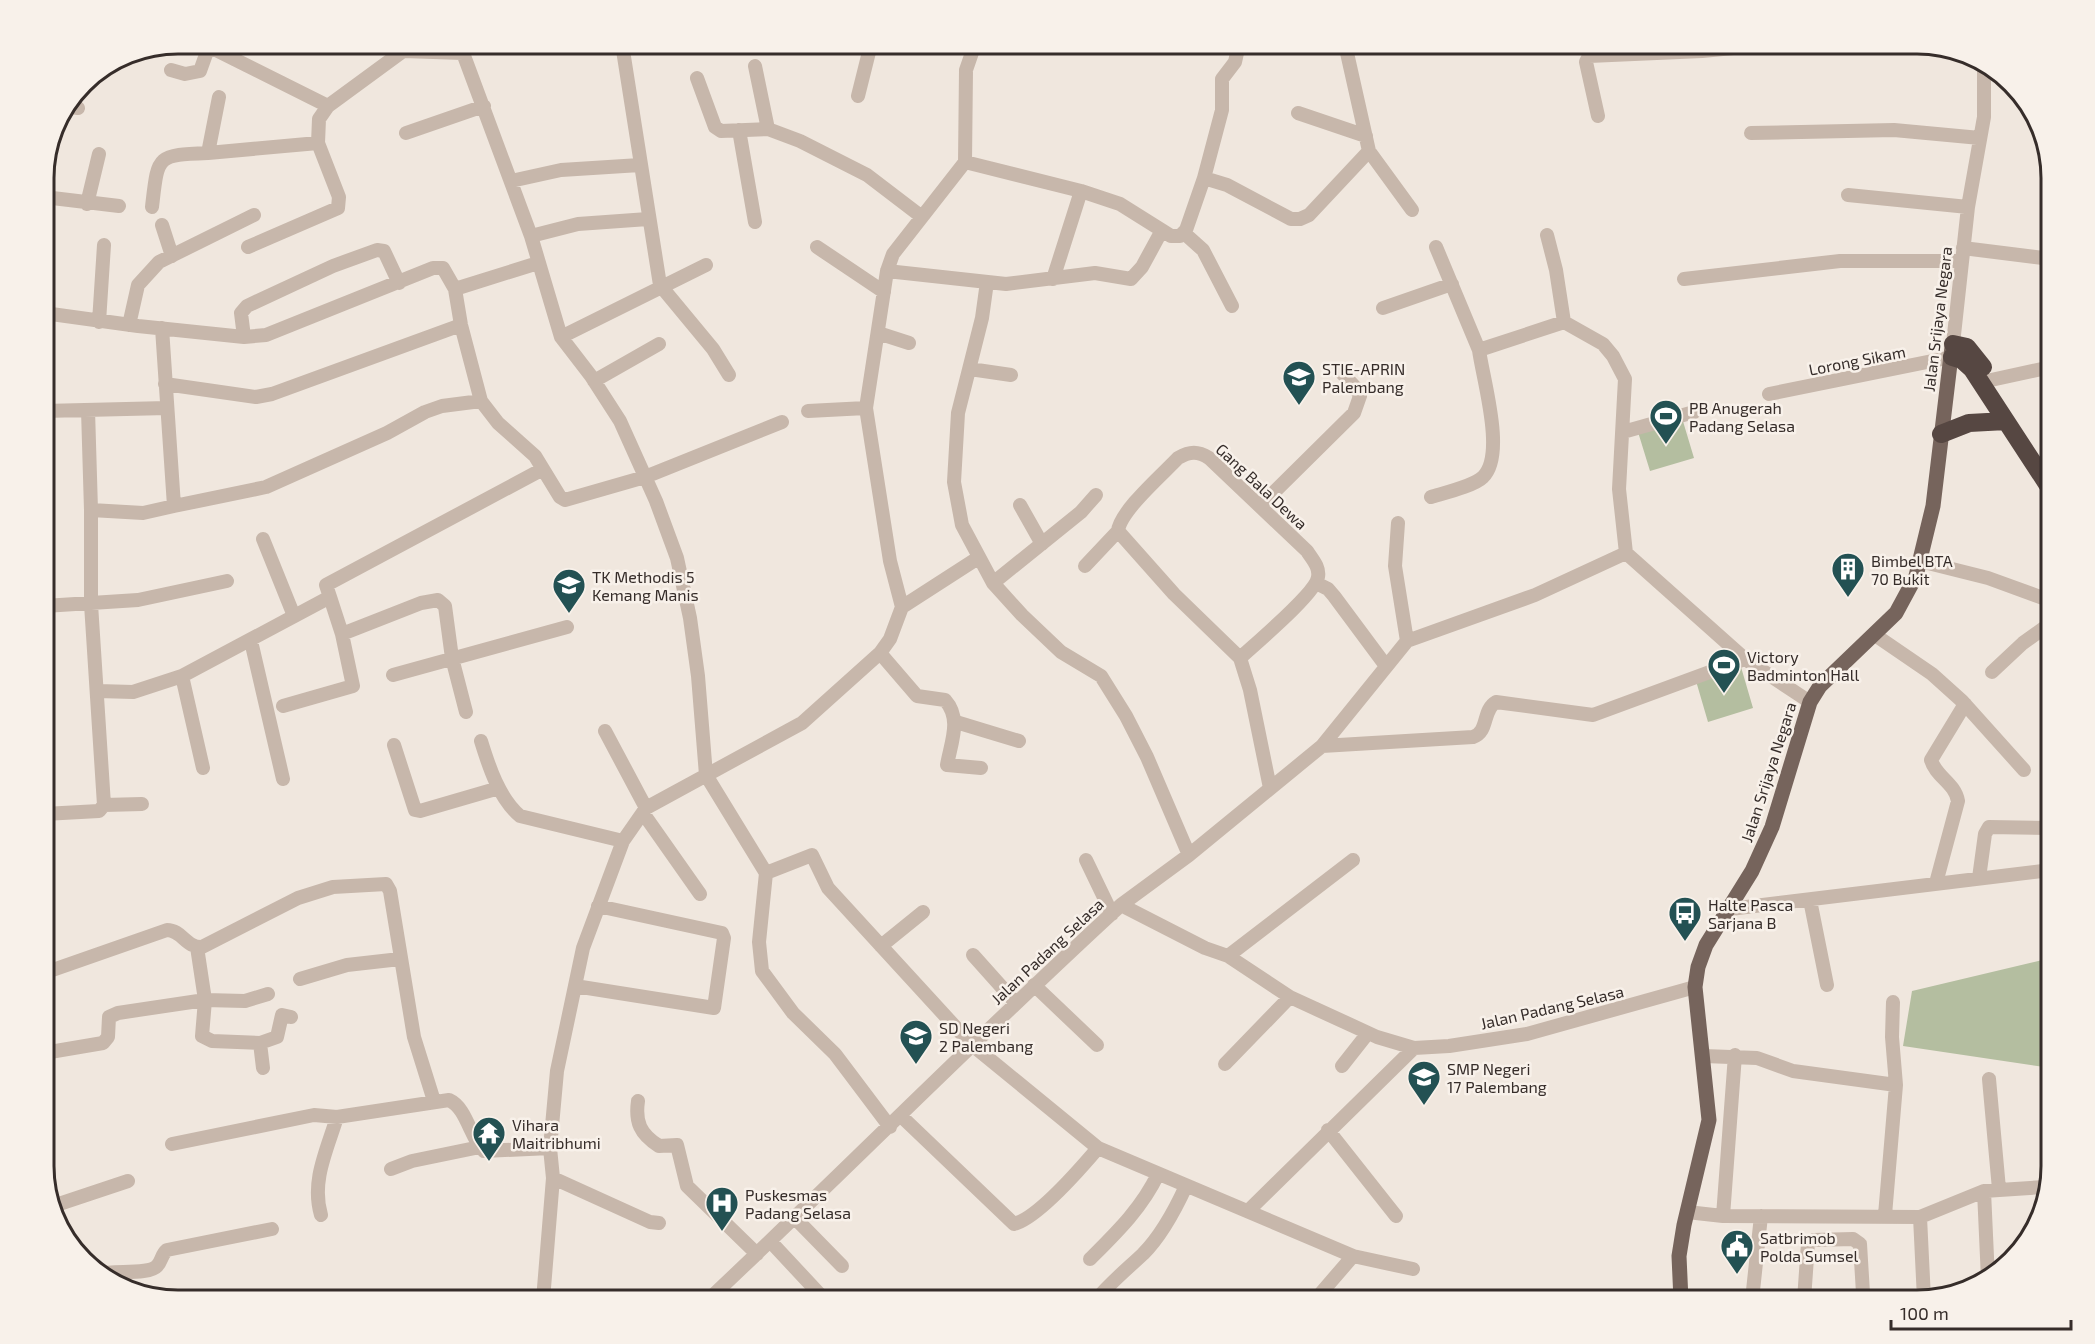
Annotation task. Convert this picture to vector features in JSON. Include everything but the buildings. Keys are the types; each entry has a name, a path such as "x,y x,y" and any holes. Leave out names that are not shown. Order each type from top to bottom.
{"highway":[{"path":"1952,351 1967,347 2041,455"},
{"path":"1952,351 1972,369 2041,474"},
{"path":"1941,434 1969,423 2006,421"}],"main road":[{"name":"Jalan Srijaya Negara","path":"1681,1290 1679,1256 1709,1120 1695,987 1698,967 1706,945 1752,871 1772,827 1810,702 1820,686 1896,613 1916,576 1934,506 1952,351"}],"street":[{"path":"171,70 185,74 200,71 205,54"},
{"path":"225,54 328,106"},
{"path":"248,247 338,208 339,197 318,143 319,119 328,106 392,54"},
{"path":"466,54 531,236 561,337 620,421 677,558 690,618 703,715 706,775 766,873 759,942 761,964 766,979 793,1013 835,1054 890,1127"},
{"path":"623,54 660,285 713,349 729,375"},
{"path":"858,96 868,54"},
{"path":"544,1290 553,1178 550,1148 557,1071 583,948 623,841 645,811 802,723 880,653 890,639 902,607 890,561 866,408 887,271 893,254 965,162 966,70 972,54"},
{"path":"1184,233 1204,178 1222,110 1222,79 1234,62 1236,54"},
{"path":"1347,54 1369,151 1412,210"},
{"path":"1598,116 1586,62 1589,56 1614,54"},
{"path":"755,66 768,129"},
{"name":"Jalan Srijaya Negara","path":"1952,351 1968,207 1984,117 1984,74"},
{"path":"697,78 715,127 721,131 768,129 800,141 867,175 922,218"},
{"path":"208,153 219,97"},
{"path":"406,133 484,106"},
{"path":"1298,113 1366,136"},
{"path":"739,130 755,222"},
{"path":"1751,133 1894,130 1980,138"},
{"path":"152,207 158,166 164,158 174,154 318,143"},
{"path":"1204,178 1227,185 1291,219 1300,219 1309,215 1369,151"},
{"path":"87,204 99,154"},
{"path":"965,162 1082,191 1136,212 1161,232 1171,236 1184,233"},
{"path":"511,181 561,170 640,165"},
{"path":"1053,279 1082,191"},
{"path":"1848,195 1968,207"},
{"path":"54,198 87,204 119,206"},
{"path":"129,325 138,285 159,262 254,214"},
{"path":"531,236 578,224 648,219"},
{"path":"162,225 172,256"},
{"path":"887,271 987,282 1031,282 1095,273 1131,279 1142,267 1161,232"},
{"path":"1184,233 1203,250 1232,306"},
{"path":"1547,235 1559,284 1564,322"},
{"path":"99,322 104,245"},
{"path":"817,247 884,292"},
{"path":"1431,497 1482,479 1491,467 1496,442 1479,350 1436,247"},
{"path":"244,337 241,313 247,306 333,266 377,250 384,251 399,283"},
{"path":"1684,279 1840,261 1963,255 2041,259"},
{"path":"455,289 538,263"},
{"path":"561,337 660,285 706,265"},
{"path":"54,315 99,322 244,337 266,335 440,267 443,268 455,289 461,325 481,401 498,423 535,456 560,497 565,500 645,477 782,422"},
{"path":"987,282 982,318 958,413 954,482 962,525 993,583 1022,615 1061,652 1101,676 1148,757 1189,855"},
{"path":"1383,308 1452,284"},
{"path":"1479,350 1564,322 1604,344 1625,379 1619,489 1626,553 1745,659 1810,702"},
{"path":"165,384 256,397 272,394 461,325"},
{"path":"162,328 174,506"},
{"path":"878,333 909,343"},
{"path":"594,381 659,345"},
{"name":"Lorong Sikam","path":"1768,394 1952,351"},
{"path":"970,369 1011,375"},
{"path":"1991,380 2041,369"},
{"path":"1261,506 1354,413 1360,396 1356,387 1340,371"},
{"path":"91,510 143,513 266,487 387,433 425,412 442,406 481,401"},
{"path":"54,411 167,408"},
{"path":"808,411 866,408"},
{"path":"54,813 99,811 104,805 91,604 88,410"},
{"path":"1623,432 1694,412"},
{"name":"Gang Bala Dewa","path":"1085,566 1118,531 1119,525 1131,508 1178,458 1186,453 1202,453 1307,551 1317,567 1316,583"},
{"path":"283,706 353,686 342,634 326,585 543,469"},
{"path":"993,583 1081,512 1096,495"},
{"path":"1020,505 1042,544"},
{"path":"1398,523 1395,566 1407,641"},
{"path":"1118,531 1174,594 1240,658 1250,690 1270,788"},
{"path":"263,539 294,616"},
{"path":"1086,860 1116,909 1189,855 1322,746 1407,641 1535,595 1626,553"},
{"path":"902,607 978,558"},
{"path":"1920,561 1988,578 2041,597"},
{"path":"54,606 138,600 227,581"},
{"path":"1240,658 1316,583 1334,596 1386,666"},
{"path":"98,691 134,692 182,676 330,597"},
{"path":"342,634 421,603 438,600 446,606 452,658 466,712"},
{"path":"393,675 567,627"},
{"path":"1992,672 2023,643 2041,631"},
{"path":"1875,634 1932,674 1965,704 2024,770"},
{"path":"251,641 283,779"},
{"path":"880,653 917,696 945,700 956,722 947,765 981,768"},
{"path":"1322,746 1473,737 1482,731 1490,707 1496,702 1593,715 1745,659"},
{"path":"182,676 203,768"},
{"path":"1936,884 1958,801 1953,788 1933,767 1931,760 1965,704"},
{"path":"956,722 1019,741"},
{"path":"605,731 645,811 700,894"},
{"path":"481,741 499,788 510,808 526,819 623,841"},
{"path":"394,745 415,810 420,811 499,788"},
{"path":"104,805 142,804"},
{"path":"1979,878 1985,834 1989,827 2041,828"},
{"path":"766,873 812,855 828,888 971,1044 1098,1148 1353,1256 1413,1269"},
{"path":"1228,956 1353,860"},
{"path":"1730,909 2041,871"},
{"path":"197,947 206,945 298,898 333,887 382,884 388,886 414,1037 434,1101"},
{"path":"1810,900 1827,985"},
{"path":"575,986 714,1008 724,938 722,933 598,906"},
{"name":"Jalan Padang Selasa","path":"719,1290 890,1127 971,1044 1116,909 1228,956 1290,996 1368,1033 1414,1048 1517,1036 1695,987"},
{"path":"880,946 923,912"},
{"path":"54,970 167,930 176,931 197,947 205,1000 201,1031 204,1038 212,1041 260,1043 278,1037 282,1015 291,1017"},
{"path":"973,955 1015,1002"},
{"path":"300,979 347,965 400,958"},
{"path":"1034,985 1097,1045"},
{"path":"54,1051 103,1043 108,1037 110,1017 114,1014 205,1000 245,1001 268,994"},
{"path":"1225,1064 1290,996"},
{"path":"1885,1215 1896,1085 1892,1037 1893,1002"},
{"path":"1342,1066 1368,1033"},
{"path":"260,1043 263,1068"},
{"path":"1248,1211 1414,1048"},
{"path":"1704,1056 1735,1055 1757,1058 1793,1071 1896,1085"},
{"path":"1723,1216 1735,1055"},
{"path":"1989,1079 1999,1189"},
{"path":"172,1144 314,1115 337,1117 434,1101 453,1101 480,1147 489,1152 550,1148"},
{"path":"638,1101 635,1118 638,1127 659,1146 677,1145 687,1186 758,1254"},
{"path":"901,1116 1014,1224 1026,1217 1069,1181 1098,1148"},
{"path":"321,1215 316,1198 318,1179 337,1117"},
{"path":"1328,1130 1396,1216"},
{"path":"391,1169 411,1161 480,1147"},
{"path":"1090,1259 1123,1226 1147,1195 1158,1174"},
{"path":"553,1178 650,1222 659,1223"},
{"path":"60,1204 128,1181"},
{"path":"1104,1290 1144,1252 1171,1219 1186,1186"},
{"path":"1687,1212 1723,1216 1832,1218 1885,1215 1920,1217 1984,1191 2039,1190"},
{"path":"1984,1191 1987,1268"},
{"path":"1753,1290 1761,1216"},
{"path":"795,1217 842,1266"},
{"path":"1920,1217 1924,1290"},
{"path":"1832,1218 1832,1239"},
{"path":"113,1271 152,1270 159,1264 162,1254 167,1250 272,1229"},
{"path":"1805,1290 1808,1243 1814,1240 1832,1239 1853,1239 1860,1244 1863,1290"},
{"path":"770,1241 816,1290"},
{"path":"1324,1290 1353,1256"}],"green space":[{"name":"PB Anugerah Padang Selasa","path":"1682,418 1694,458 1650,471 1638,432"},
{"name":"Victory Badminton Hall","path":"1741,667 1753,708 1708,722 1696,681"},
{"path":"2041,960 2041,1067 1903,1046 1912,991"}],"place":[{"name":"STIE-APRIN Palembang","path":"1299,406"},
{"name":"PB Anugerah Padang Selasa","path":"1666,445"},
{"name":"Bimbel BTA 70 Bukit","path":"1848,598"},
{"name":"TK Methodis 5 Kemang Manis","path":"569,614"},
{"name":"Victory Badminton Hall","path":"1724,694"},
{"name":"Halte Pasca Sarjana B","path":"1685,942"},
{"name":"SD Negeri 2 Palembang","path":"916,1065"},
{"name":"SMP Negeri 17 Palembang","path":"1424,1106"},
{"name":"Vihara Maitribhumi","path":"489,1162"},
{"name":"Puskesmas Padang Selasa","path":"722,1232"},
{"name":"Satbrimob Polda Sumsel","path":"1737,1275"}]}
